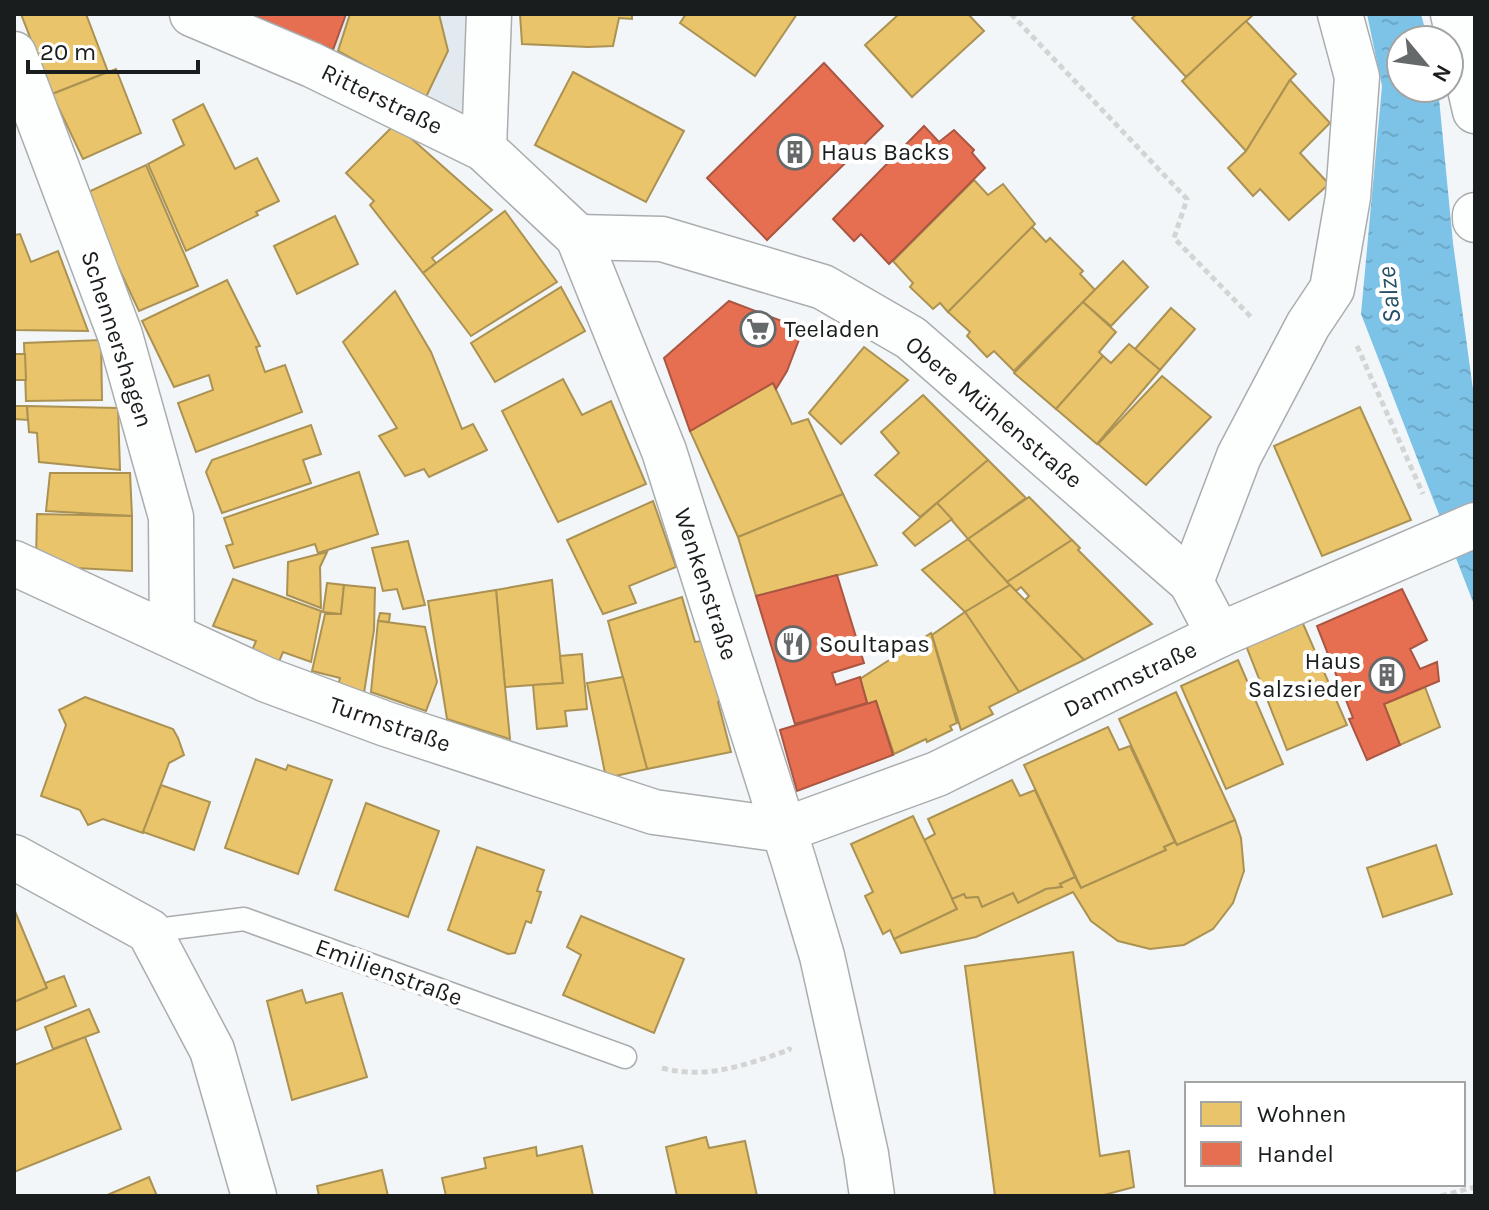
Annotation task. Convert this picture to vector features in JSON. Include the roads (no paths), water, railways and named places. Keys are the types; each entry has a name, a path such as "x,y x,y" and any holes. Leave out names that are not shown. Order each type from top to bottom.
{"street":[{"name":"Ritterstraße","path":"192,14 312,65 484,149"},
{"path":"484,149 489,14"},
{"path":"1191,582 1239,456 1292,354 1332,289 1348,197 1357,77 1340,14"},
{"path":"1453,14 1475,111"},
{"name":"Schennershagen","path":"14,54 120,335 171,517 172,634"},
{"name":"Wenkenstraße","path":"484,149 578,237 664,451 822,956 866,1154 872,1196"},
{"name":"Obere Mühlenstraße","path":"578,237 662,239 823,287 911,338 1191,582 1219,635"},
{"name":"Dammstraße","path":"784,830 937,774 1219,635 1459,532"},
{"name":"Turmstraße","path":"14,563 267,680 371,719 654,812 784,830"},
{"path":"14,857 149,931 212,1050 254,1196"}],"lane":[{"name":"Emilienstraße","path":"149,931 244,919 625,1057"}],"water":[{"name":"Salze","path":"1367,14 1421,14 1424,24 1385,24 1385,104 1440,104 1453,243 1475,404 1475,607 1361,314 1382,86"}],"place":[{"name":"Haus Backs","path":"795,152"},
{"name":"Teeladen","path":"758,329"},
{"name":"Soultapas","path":"793,644"},
{"name":"Haus Salzsieder","path":"1387,675"}]}
